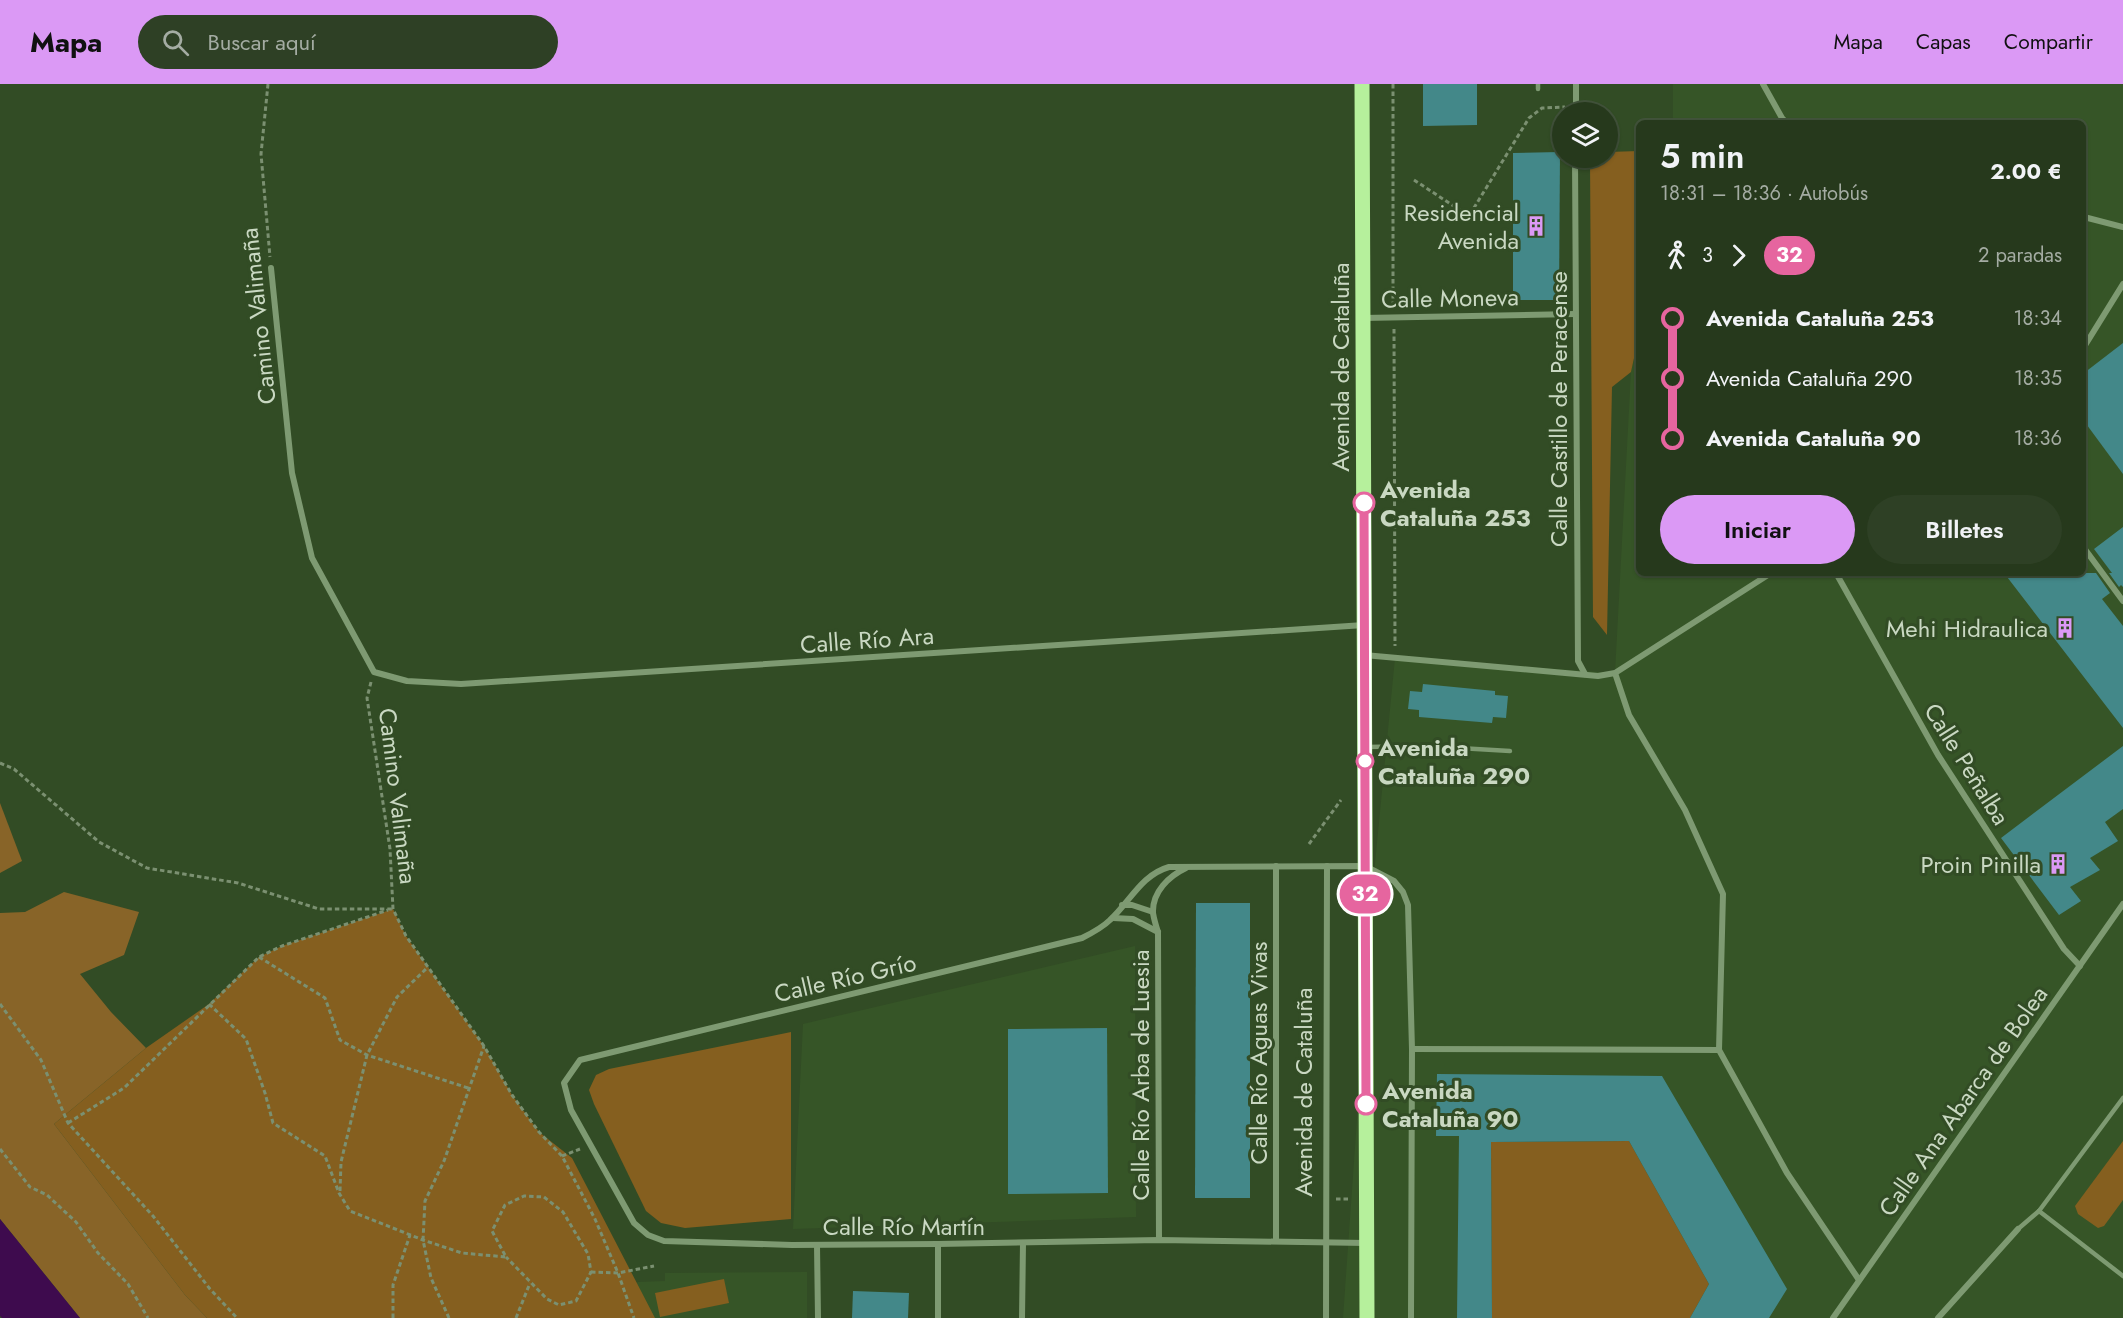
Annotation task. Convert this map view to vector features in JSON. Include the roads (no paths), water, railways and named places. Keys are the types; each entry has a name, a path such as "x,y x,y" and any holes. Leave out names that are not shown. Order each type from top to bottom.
{"main road":[{"name":"Avenida de Cataluña","path":"1362,84 1367,1318"}],"street":[{"path":"1576,84 1576,102"},
{"path":"1763,84 1784,120"},
{"name":"Calle Castillo de Peracense","path":"1575,168 1578,661"},
{"path":"2086,218 2123,227"},
{"name":"Camino Valimaña","path":"271,268 292,473 312,558 374,672"},
{"path":"2086,344 2123,284"},
{"name":"Calle Moneva","path":"1362,318 1575,314"},
{"path":"2086,551 2123,601"},
{"path":"1364,655 1598,676 1615,674 1766,576"},
{"name":"Calle Peñalba","path":"1838,576 1938,754 2064,949 2080,966"},
{"name":"Calle Río Ara","path":"374,672 408,681 461,684 1364,625"},
{"path":"1570,673 1578,661 1586,674"},
{"path":"1615,674 1629,715 1685,810 1723,894 1719,1050 1787,1173 1859,1280"},
{"name":"Calle Río Aguas Vivas","path":"1276,866 1276,1241"},
{"name":"Avenida de Cataluña","path":"1326,1318 1327,866"},
{"path":"1365,866 1394,881 1403,892 1408,905 1412,1049 1411,1318"},
{"name":"Calle Río Grío","path":"580,1060 1071,942 1083,938 1113,918 1138,887 1162,869 1169,867 1365,866"},
{"path":"1122,905 1132,905 1153,912 1155,900 1163,885 1174,874 1189,867"},
{"name":"Calle Ana Abarca de Bolea","path":"1833,1318 2123,904"},
{"name":"Calle Río Arba de Luesia","path":"1153,912 1158,932 1159,1240"},
{"path":"1113,918 1133,919 1158,932"},
{"path":"1412,1049 1719,1050"},
{"name":"Calle Río Martín","path":"580,1060 564,1083 571,1110 634,1223 656,1239 674,1242 817,1245 1159,1240 1366,1242"},
{"path":"1938,1318 2018,1229"},
{"path":"1022,1318 1023,1243"},
{"path":"938,1244 938,1318"},
{"path":"817,1245 818,1318"}],"lane":[{"path":"1365,747 1425,746 1510,751"},
{"path":"2018,1229 2039,1211 2123,1098"},
{"path":"2039,1211 2123,1276"}],"place":[{"name":"Residencial Avenida","path":"1536,226"},
{"name":"Avenida Cataluña 253","path":"1364,503"},
{"name":"Mehi Hidraulica","path":"2065,628"},
{"name":"Avenida Cataluña 290","path":"1365,761"},
{"name":"Proin Pinilla","path":"2058,864"},
{"name":"Avenida Cataluña 90","path":"1366,1104"}]}
